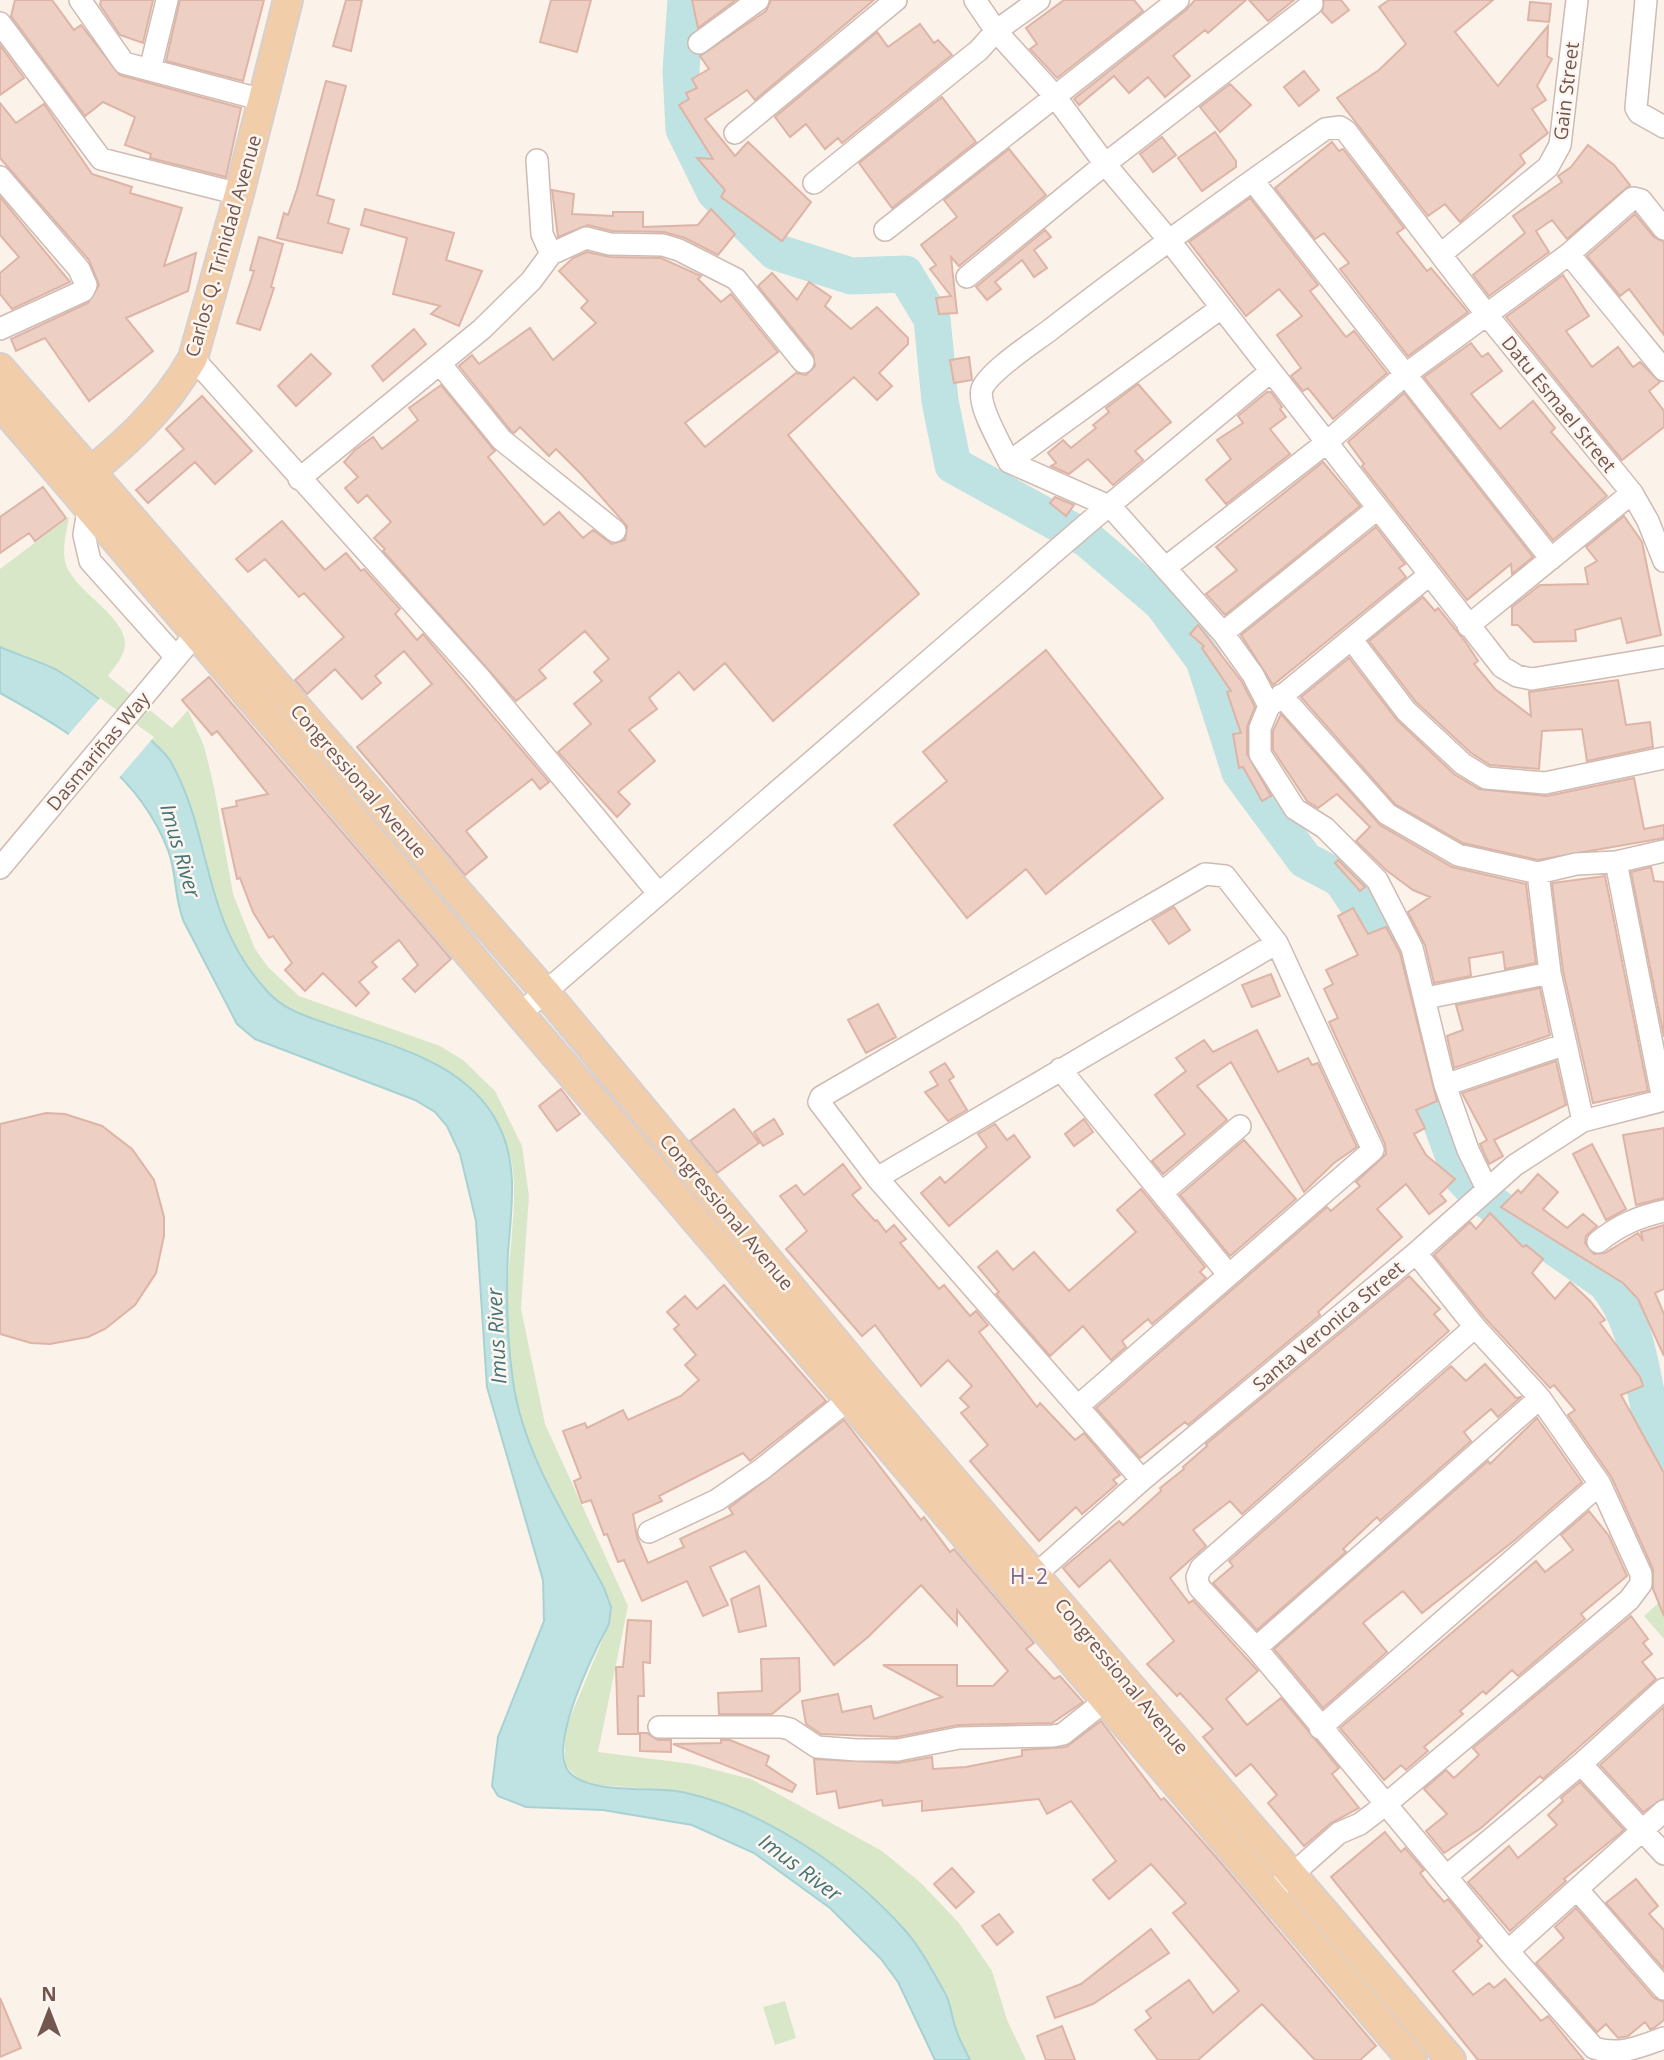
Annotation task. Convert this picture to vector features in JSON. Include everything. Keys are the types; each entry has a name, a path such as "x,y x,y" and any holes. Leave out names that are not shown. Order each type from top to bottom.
{"main road":[{"name":"Carlos Q. Trinidad Avenue","path":"83,491 149,420 182,379 193,358 239,194 288,0"},
{"name":"Congressional Avenue","path":"0,368 83,491"},
{"name":"Congressional Avenue","path":"0,404 546,993 1014,1594 1412,2060"},
{"name":"Congressional Avenue","path":"204,624 521,1013 858,1392 1036,1575 1451,2060"}],"street":[{"path":"80,0 124,63 263,100"},
{"path":"150,70 167,0"},
{"path":"699,43 758,0"},
{"path":"735,133 896,0"},
{"path":"975,0 996,30 1054,95 1105,164 1168,239 1502,667 1517,676 1532,680 1664,657"},
{"path":"814,183 979,50 996,30 1039,0"},
{"path":"885,230 1178,0"},
{"name":"Gain Street","path":"1441,254 1548,167 1556,155 1560,145 1577,0"},
{"path":"1646,0 1636,108 1645,117 1664,127"},
{"path":"967,276 1105,164 1312,4"},
{"path":"0,23 101,159 239,194"},
{"name":"Datu Esmael Street","path":"1253,180 1325,129 1340,127 1346,131 1487,315 1632,493 1648,521 1664,561"},
{"path":"537,160 542,234 551,254"},
{"path":"0,177 79,269 86,285 83,291 0,329"},
{"path":"1551,559 1253,180 1168,239 984,384 981,393 982,405 1009,463 1111,507 1223,633 1275,701 1387,814 1458,855 1538,873 1576,864 1616,862 1664,851"},
{"path":"1165,568 1326,443 1406,374 1569,254 1633,198 1641,200 1664,229"},
{"path":"299,480 482,330 531,281 551,254 586,238 610,244 663,245 679,250 736,279 803,362"},
{"path":"1569,254 1664,370"},
{"path":"1009,463 1220,308"},
{"path":"193,358 299,480 479,677 659,894"},
{"path":"440,365 502,440 615,531"},
{"path":"521,1013 1088,523 1111,507 1270,372"},
{"path":"83,491 84,535 90,561 175,656"},
{"path":"1468,626 1632,493"},
{"path":"1223,633 1377,509"},
{"path":"1429,575 1275,701 1260,727 1260,754 1295,809 1325,828 1377,880 1412,948 1445,1085 1485,1191"},
{"name":"Dasmariñas Way","path":"0,868 204,624"},
{"path":"1352,640 1406,711 1463,764 1486,778 1545,783 1664,758"},
{"path":"1616,862 1664,1100"},
{"path":"1538,873 1550,972 1583,1121"},
{"path":"1078,1405 1373,1150 1277,943 1225,876 1205,874 821,1097 820,1108 877,1178 1142,1480"},
{"path":"877,1178 1277,943"},
{"path":"1426,998 1550,972"},
{"path":"1445,1085 1566,1044"},
{"path":"1060,1069 1228,1273"},
{"name":"Santa Veronica Street","path":"1014,1594 1142,1480 1416,1254 1515,1165 1583,1121 1664,1100"},
{"path":"1163,1192 1240,1126"},
{"path":"1598,1242 1617,1226 1638,1217 1664,1211"},
{"path":"1274,1899 1348,1843 1360,1824 1636,1591 1641,1574 1600,1484 1540,1398 1475,1327 1416,1254"},
{"path":"1475,1327 1201,1568 1197,1577 1199,1587 1256,1648 1385,1805 1448,1875 1508,1951 1594,2048 1611,2053 1629,2051 1664,2038"},
{"path":"649,1532 717,1500 762,1469 858,1392"},
{"path":"1256,1648 1540,1398"},
{"path":"1320,1728 1600,1484"},
{"path":"1448,1875 1664,1689"},
{"path":"659,1727 781,1727 790,1729 817,1747 898,1750 959,1738 1063,1734 1106,1700"},
{"path":"1581,1763 1664,1854"},
{"path":"1508,1951 1664,1811"},
{"path":"1577,1889 1664,1989"}],"green space":[{"path":"69,517 65,561 79,584 121,629 125,641 122,656 108,676 172,728 188,710 204,746 233,894 255,949 268,967 299,996 440,1046 463,1060 495,1091 522,1146 529,1196 521,1309 545,1424 628,1606 598,1752 692,1764 751,1779 882,1851 921,1883 959,1923 992,1971 1007,2020 1026,2060 970,2060 955,2027 947,1994 918,1949 888,1914 680,1791 599,1785 580,1780 565,1765 565,1730 609,1624 611,1607 604,1588 538,1465 515,1397 507,1314 514,1206 512,1165 508,1149 494,1120 477,1097 436,1065 412,1053 305,1016 274,998 245,963 230,935 219,907 185,791 164,753 136,727 68,677 0,647 0,569"},
{"path":"1664,1598 1664,1639 1644,1616"},
{"path":"785,2001 796,2038 775,2045 763,2007"}],"water":[{"name":"Imus River","path":"0,647 68,677 136,727 164,753 185,791 219,907 230,935 245,963 274,998 305,1016 403,1049 448,1071 468,1086 485,1104 499,1126 511,1172 508,1317 511,1365 518,1408 537,1462 604,1588 611,1607 609,1624 584,1676 568,1721 564,1759 569,1772 578,1779 606,1787 670,1790 713,1800 773,1827 831,1863 882,1906 915,1943 946,1995 956,2030 970,2060 935,2060 898,1982 881,1959 830,1908 754,1853 692,1825 603,1810 526,1807 498,1796 492,1786 498,1737 544,1621 543,1580 487,1387 476,1221 460,1154 447,1126 435,1112 415,1100 255,1039 237,1024 184,922 171,859 155,822 139,798 99,757 76,739 0,693"}],"pier":[{"path":"100,698 154,737 118,779 68,735"}],"building":[{"path":"15,0 52,0 74,30 81,25 120,75 241,108 226,177 150,158 151,154 125,145 135,117 103,102 85,116 11,16"},
{"path":"101,0 153,0 143,43 120,35 100,5"},
{"path":"180,0 264,0 243,81 166,61"},
{"path":"346,0 362,0 351,51 333,46"},
{"path":"551,0 591,0 577,52 540,42"},
{"path":"692,0 736,0 698,28"},
{"path":"771,0 874,0 755,100 747,90 705,119 735,156 748,142 811,202 782,241 721,197 725,190 697,158 713,159 679,105 689,99 686,93 697,88 692,79 709,69 700,56 766,11"},
{"path":"1064,0 1134,0 1143,11 1057,78 1030,49 1037,44 1026,28"},
{"path":"1195,0 1246,0 1208,33 1205,30 1173,56 1190,76 1165,97 1148,77 1129,93 1114,76 1079,105 1074,99"},
{"path":"1249,0 1294,0 1268,21"},
{"path":"1324,0 1341,0 1349,10 1332,23 1322,12"},
{"path":"1389,0 1493,0 1455,32 1498,86 1548,26 1547,56 1552,59 1537,86 1546,100 1532,109 1548,133 1520,155 1525,163 1460,222 1445,204 1428,216 1337,98 1379,70 1406,44 1379,7"},
{"path":"1530,2 1551,4 1549,22 1528,20"},
{"path":"920,24 934,43 938,40 952,55 842,143 838,138 825,149 806,124 790,137 775,117 877,32 888,47"},
{"path":"0,45 24,78 0,95"},
{"path":"1304,71 1319,90 1299,106 1284,87"},
{"path":"326,81 346,86 317,195 334,200 328,223 349,229 342,253 277,238 284,213 288,215 297,189"},
{"path":"1230,84 1251,105 1220,132 1200,107"},
{"path":"942,97 976,142 892,208 859,163"},
{"path":"0,103 16,123 44,104 92,174 132,187 130,193 182,208 164,266 196,253 188,291 126,318 153,351 89,401 45,338 16,351 11,339 88,303 99,285 89,260 0,158"},
{"path":"1215,132 1236,161 1236,167 1202,191 1178,158"},
{"path":"1162,137 1176,155 1153,172 1140,154"},
{"path":"1332,142 1339,151 1343,149 1404,228 1397,233 1427,271 1431,268 1468,312 1408,356 1340,269 1349,263 1324,233 1315,239 1275,188"},
{"path":"1588,145 1614,165 1630,185 1567,239 1552,220 1536,231 1549,252 1489,296 1473,275 1525,233 1513,216 1562,182 1558,176 1571,167"},
{"path":"1009,149 1046,195 959,266 951,257 957,313 939,314 936,298 951,296 930,269 936,265 921,245 957,217 944,200"},
{"path":"552,190 574,194 572,214 613,216 613,212 643,212 643,227 698,225 711,209 735,234 718,255 685,238 664,232 612,231 588,225 558,237"},
{"path":"0,197 70,282 12,309 0,294 0,273 19,257 0,235"},
{"path":"1250,198 1318,285 1310,291 1346,337 1354,331 1387,373 1333,419 1308,388 1303,391 1291,376 1301,368 1277,335 1302,316 1279,289 1246,316 1189,242"},
{"path":"365,209 454,233 446,260 482,271 459,326 431,314 440,306 393,294 407,238 361,225"},
{"path":"1635,214 1654,237 1664,242 1664,335 1629,289 1620,296 1587,256"},
{"path":"1045,230 1051,237 1034,250 1047,268 1034,277 1022,260 995,282 1001,289 987,300 976,287"},
{"path":"259,237 283,244 271,287 274,288 260,330 237,323 254,271 250,270"},
{"path":"587,252 610,257 661,258 701,276 698,279 721,302 731,294 778,352 685,423 705,447 796,373 806,375 815,366 813,354 758,286 772,273 797,300 809,282 831,297 825,306 851,329 877,307 908,338 908,344 879,373 892,386 877,400 854,377 788,435 919,594 773,721 725,663 694,690 679,672 649,698 657,709 629,730 655,761 618,792 630,804 617,817 558,752 591,724 574,704 602,681 594,672 609,659 585,631 539,670 546,678 516,701 383,551 385,549 374,538 391,522 367,495 358,503 345,488 358,477 344,462 355,450 373,437 382,449 418,420 409,408 441,385 495,451 488,457 544,525 559,512 583,538 593,530 612,544 625,540 627,526 582,475 556,449 549,456 520,427 514,433 511,431 459,366 472,355 479,364 530,328 553,360 596,323 581,308 588,301 559,271 573,258"},
{"path":"1563,275 1589,316 1566,331 1592,367 1618,347 1633,367 1640,362 1660,382 1649,391 1664,411 1664,427 1622,460 1506,317"},
{"path":"414,329 426,344 383,381 372,366"},
{"path":"1471,343 1482,357 1488,353 1502,371 1471,394 1500,429 1533,401 1555,428 1551,432 1607,496 1553,540 1424,377"},
{"path":"311,354 331,374 296,406 278,386"},
{"path":"969,357 972,380 954,383 950,360"},
{"path":"1138,384 1171,422 1135,451 1143,460 1113,485 1088,459 1069,474 1051,466 1056,463 1048,453 1063,440 1071,448 1096,428 1093,425 1109,412 1106,408"},
{"path":"1267,392 1271,392 1286,417 1270,429 1290,454 1226,504 1206,480 1231,459 1217,440 1243,423 1238,416"},
{"path":"1404,393 1533,557 1512,574 1511,564 1467,600 1362,466 1364,464 1348,442"},
{"path":"202,396 252,451 215,484 195,462 148,503 136,490 184,449 166,429"},
{"path":"1323,462 1360,506 1225,615 1206,594 1237,570 1216,547"},
{"path":"43,487 66,518 35,541 29,533 0,553 0,517"},
{"path":"1055,497 1074,505 1066,516 1050,503"},
{"path":"1624,516 1642,542 1661,635 1627,643 1621,618 1575,630 1576,641 1534,642 1518,625 1512,625 1512,607 1540,585 1588,584 1585,568 1597,561 1586,547"},
{"path":"282,521 325,570 346,553 361,571 364,569 400,609 395,614 417,640 423,634 549,782 540,789 532,779 466,831 487,857 465,875 357,747 432,684 404,651 375,676 381,683 362,699 335,669 307,694 295,680 344,637 304,593 299,597 265,559 248,572 236,559"},
{"path":"1376,527 1405,564 1399,568 1406,577 1273,685 1241,635"},
{"path":"1423,597 1435,611 1438,608 1465,641 1478,661 1474,664 1495,689 1531,716 1529,692 1618,680 1626,725 1650,722 1653,747 1587,761 1582,729 1542,731 1539,769 1490,765 1471,753 1416,702 1369,641"},
{"path":"1198,625 1242,682 1255,707 1247,727 1247,754 1271,796 1262,801 1243,767 1239,768 1233,734 1241,733 1227,692 1231,691 1202,648 1204,646 1190,634"},
{"path":"1046,650 1163,798 1046,894 1026,869 967,918 894,825 947,781 923,752"},
{"path":"1349,658 1397,720 1454,774 1479,789 1547,796 1634,778 1644,829 1664,825 1664,838 1538,860 1463,843 1395,804 1301,697"},
{"path":"209,677 451,959 415,992 403,979 418,965 399,940 372,962 377,967 359,982 369,993 356,1006 323,973 305,991 285,970 292,963 273,936 269,938 253,912 240,878 237,879 222,809 237,806 236,801 268,794 217,731 212,735 182,700"},
{"path":"1281,714 1380,825 1452,867 1526,884 1536,963 1505,969 1503,952 1469,958 1471,976 1434,983 1425,945 1408,912 1430,897 1413,890 1386,870 1356,841 1370,827 1337,794 1318,808 1307,801 1273,750 1273,731"},
{"path":"1338,860 1365,887 1360,891 1335,863"},
{"path":"1651,867 1654,881 1664,882 1664,1037 1631,872"},
{"path":"1605,876 1648,1091 1593,1103 1563,971 1552,883"},
{"path":"1174,907 1190,930 1169,944 1152,920"},
{"path":"1353,908 1368,934 1386,927 1400,953 1437,1101 1416,1110 1425,1128 1414,1134 1426,1155 1455,1179 1440,1194 1446,1201 1429,1214 1406,1184 1377,1209 1402,1237 1318,1312 1320,1315 1188,1425 1185,1422 1140,1458 1096,1408 1327,1207 1331,1211 1360,1186 1356,1182 1386,1154 1385,1144 1329,1022 1338,1018 1324,989 1333,984 1326,970 1358,955 1338,916"},
{"path":"1271,974 1280,996 1252,1007 1242,985"},
{"path":"1540,988 1550,1035 1454,1068 1447,1036 1463,1030 1456,1005"},
{"path":"878,1004 896,1037 866,1053 848,1020"},
{"path":"1257,1030 1278,1072 1308,1058 1312,1065 1318,1063 1357,1147 1334,1163 1304,1192 1231,1062 1197,1086 1227,1120 1163,1174 1152,1161 1185,1134 1155,1095 1186,1071 1176,1058 1204,1040 1213,1052"},
{"path":"1556,1061 1566,1105 1494,1140 1503,1156 1489,1164 1480,1144 1487,1140 1462,1093"},
{"path":"945,1063 954,1077 949,1080 967,1110 948,1121 925,1092 938,1085 930,1072"},
{"path":"561,1089 580,1114 557,1131 539,1106"},
{"path":"734,1109 759,1143 717,1173 690,1141"},
{"path":"46,1113 65,1114 102,1126 132,1149 154,1180 164,1217 164,1236 156,1273 135,1305 105,1329 88,1337 50,1344 31,1343 0,1334 0,1124"},
{"path":"774,1119 783,1134 763,1146 754,1132"},
{"path":"1084,1119 1093,1132 1074,1146 1065,1134"},
{"path":"995,1124 1007,1140 1014,1135 1030,1157 949,1226 921,1193 940,1177 945,1183 987,1147 978,1134"},
{"path":"1664,1128 1664,1198 1636,1205 1623,1135"},
{"path":"1244,1140 1296,1199 1230,1256 1180,1195"},
{"path":"1592,1144 1626,1209 1606,1220 1573,1154"},
{"path":"843,1164 861,1188 852,1195 875,1221 877,1220 886,1232 894,1225 906,1239 900,1243 939,1289 944,1285 970,1316 976,1311 988,1325 979,1332 1037,1407 1040,1403 1075,1440 1084,1433 1120,1475 1113,1480 1117,1484 1082,1514 1076,1507 1039,1541 970,1461 988,1445 961,1413 969,1407 960,1398 972,1386 948,1360 921,1386 875,1325 862,1336 786,1249 807,1231 780,1196 796,1185 804,1195"},
{"path":"1538,1174 1558,1192 1543,1209 1567,1228 1583,1214 1597,1226 1586,1236 1585,1243 1594,1254 1605,1253 1638,1233 1643,1241 1641,1232 1664,1225 1664,1289 1655,1293 1664,1314 1664,1356 1638,1299 1623,1283 1501,1207 1518,1190 1521,1193"},
{"path":"1141,1189 1205,1267 1200,1272 1206,1278 1152,1324 1148,1319 1122,1341 1126,1347 1111,1360 1083,1326 1050,1356 996,1294 999,1292 978,1267 997,1251 1013,1270 1034,1252 1069,1291 1136,1232 1117,1210"},
{"path":"1490,1213 1523,1247 1526,1245 1543,1259 1532,1273 1555,1299 1570,1282 1590,1301 1605,1320 1600,1323 1640,1377 1643,1386 1621,1395 1664,1473 1664,1616 1653,1589 1653,1569 1612,1478 1568,1415 1575,1410 1554,1385 1550,1388 1485,1318 1434,1255 1470,1222 1476,1229"},
{"path":"1409,1276 1440,1309 1434,1314 1449,1331 1242,1514 1230,1501 1193,1530 1206,1546 1170,1578 1189,1603 1193,1600 1258,1671 1226,1699 1247,1725 1281,1698 1339,1768 1332,1774 1359,1808 1331,1823 1304,1846 1268,1803 1277,1795 1251,1764 1236,1776 1203,1737 1213,1729 1180,1693 1177,1696 1147,1664 1174,1641 1110,1560 1079,1587 1063,1568 1119,1521 1123,1525 1161,1491 1160,1488 1184,1469 1206,1444"},
{"path":"724,1285 826,1401 750,1461 743,1453 659,1496 662,1501 633,1514 637,1537 648,1563 684,1547 680,1539 733,1514 729,1508 844,1420 921,1520 924,1517 950,1552 954,1549 1034,1643 1026,1649 1054,1679 1060,1676 1083,1702 1052,1723 958,1725 897,1737 821,1734 806,1724 802,1701 838,1694 842,1712 871,1706 874,1719 942,1697 883,1665 957,1665 957,1686 993,1686 1008,1671 957,1610 957,1625 921,1585 868,1637 834,1665 745,1551 710,1567 728,1605 703,1616 687,1581 642,1601 624,1560 618,1562 607,1534 604,1535 591,1500 582,1503 574,1481 581,1478 563,1431 585,1423 587,1428 623,1410 628,1420 681,1396 699,1380 685,1365 696,1355 674,1329 679,1325 667,1312 685,1296 697,1309"},
{"path":"1485,1364 1516,1398 1521,1397 1498,1417 1491,1409 1464,1432 1471,1441 1380,1521 1377,1517 1343,1549 1346,1552 1257,1630 1213,1583 1233,1566 1229,1561 1451,1366 1466,1381"},
{"path":"1537,1418 1582,1482 1515,1540 1422,1613 1403,1591 1363,1623 1387,1652 1323,1708 1274,1649 1488,1461 1490,1464"},
{"path":"1589,1511 1609,1536 1627,1576 1581,1614 1585,1619 1518,1676 1512,1670 1486,1694 1483,1691 1460,1711 1463,1714 1424,1747 1428,1751 1406,1770 1401,1765 1384,1780 1340,1728 1536,1561 1545,1572 1573,1550 1561,1535"},
{"path":"759,1586 766,1626 739,1632 731,1599"},
{"path":"1631,1616 1648,1639 1643,1643 1652,1654 1642,1662 1656,1679 1543,1779 1540,1776 1481,1828 1444,1853 1426,1831 1447,1814 1424,1789 1446,1770 1454,1778 1479,1755 1473,1748"},
{"path":"628,1620 651,1621 650,1663 643,1662 644,1696 638,1696 638,1734 618,1734 616,1667 623,1667"},
{"path":"799,1658 800,1691 772,1714 719,1714 718,1693 762,1691 761,1659"},
{"path":"1664,1707 1664,1798 1643,1812 1600,1765"},
{"path":"1101,1721 1161,1800 1164,1798 1216,1857 1376,2046 1360,2060 1315,2060 1262,2004 1198,2060 1158,2060 1135,2030 1151,2018 1146,2011 1189,1980 1213,2013 1239,1991 1173,1913 1186,1903 1151,1864 1109,1899 1093,1880 1116,1861 1071,1801 1047,1814 1039,1799 922,1811 922,1801 883,1806 882,1800 839,1808 836,1791 817,1794 814,1759 898,1763 932,1757 933,1769 966,1767 1022,1756 1022,1750 1066,1747"},
{"path":"640,1733 647,1733 658,1740 671,1740 671,1752 640,1751"},
{"path":"721,1740 730,1740 769,1756 766,1765 796,1785 792,1792 673,1744 721,1743"},
{"path":"1580,1782 1624,1830 1564,1879 1566,1881 1510,1931 1468,1882 1509,1846 1518,1858 1557,1825 1548,1815 1563,1801 1561,1798"},
{"path":"1385,1832 1401,1852 1405,1848 1424,1870 1420,1873 1432,1888 1444,1902 1448,1899 1480,1938 1477,1941 1482,1946 1453,1971 1473,1995 1489,1983 1494,1988 1505,1979 1541,2021 1548,2016 1584,2060 1478,2060 1331,1877"},
{"path":"952,1868 974,1892 956,1908 934,1884"},
{"path":"1636,1879 1658,1906 1649,1914 1664,1930 1664,1969 1606,1903"},
{"path":"1576,1908 1654,1998 1664,2002 1664,2020 1654,2028 1650,2029 1645,2022 1628,2036 1618,2038 1606,2024 1597,2032 1536,1963 1564,1938 1555,1927"},
{"path":"999,1914 1013,1932 997,1945 982,1926"},
{"path":"1151,1929 1169,1953 1093,2004 1055,2018 1047,1997 1081,1984"},
{"path":"0,1998 21,2048 0,2057"},
{"path":"1062,2026 1075,2060 1046,2060 1037,2036"}],"waterway":[{"path":"686,0 681,71 684,129 715,192 776,252 851,276 905,274 932,319 940,401 953,465 1087,539 1162,603 1204,660 1240,772 1305,860 1341,879 1385,945 1394,977"},
{"path":"1417,1057 1461,1176 1478,1194 1605,1282 1619,1301 1636,1345 1656,1439 1664,1461"}],"district":[{"name":"H-2","path":"1030,1577"}]}
